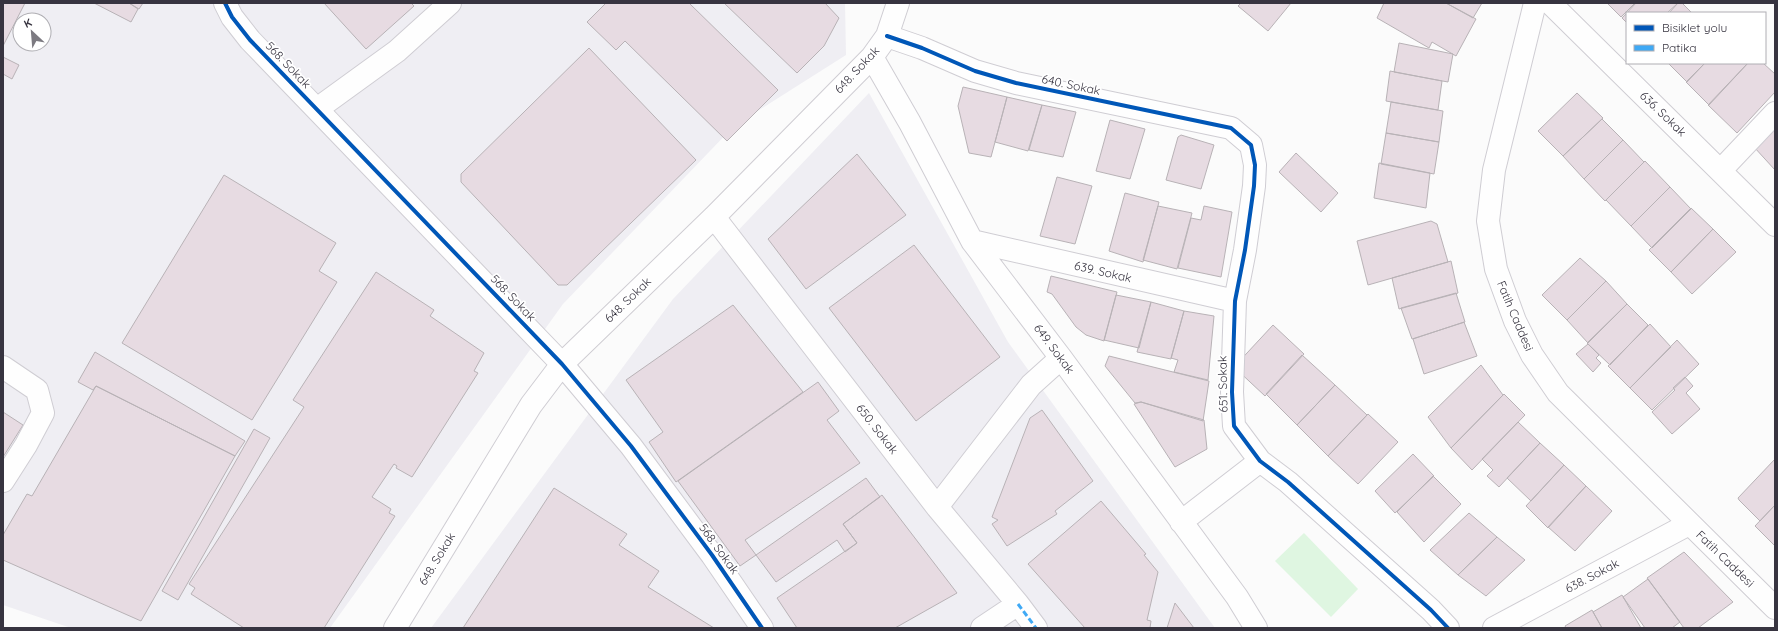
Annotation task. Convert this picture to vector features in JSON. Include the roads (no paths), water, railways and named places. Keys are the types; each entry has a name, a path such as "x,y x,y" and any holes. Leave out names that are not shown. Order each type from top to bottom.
{"street":[{"name":"568. Sokak","path":"225,3 232,17 250,40 562,364 631,446 712,555 762,628"},
{"path":"317,109 397,51 450,3"},
{"name":"648. Sokak","path":"395,628 531,405 562,364 714,217 872,57 886,36 898,3"},
{"name":"Fatih Caddesi","path":"1535,3 1494,170 1488,221 1496,269 1515,322 1532,355 1558,392 1775,608"},
{"name":"636. Sokak","path":"1550,3 1775,225"},
{"name":"640. Sokak","path":"886,36 922,48 975,71 1016,83 1231,128 1251,145"},
{"name":"649. Sokak","path":"872,57 910,123 972,241 1061,358 1237,597 1256,628"},
{"path":"1720,170 1775,114"},
{"name":"651. Sokak","path":"1251,145 1255,165 1254,186 1245,250 1235,302 1232,392 1234,426 1260,461 1294,488 1431,610 1448,628"},
{"name":"650. Sokak","path":"714,217 937,507 1018,604 1036,628"},
{"name":"639. Sokak","path":"972,241 1235,302"},
{"path":"937,507 1031,385 1061,358"},
{"path":"3,367 37,390 43,413 26,445 3,481"},
{"path":"1181,522 1260,461"},
{"name":"638. Sokak","path":"1494,628 1689,524"},
{"path":"982,628 1018,604"}]}
